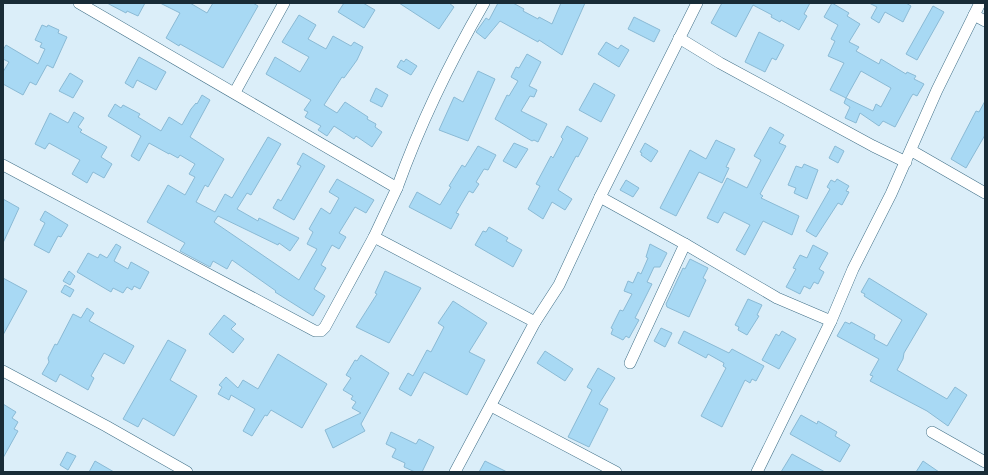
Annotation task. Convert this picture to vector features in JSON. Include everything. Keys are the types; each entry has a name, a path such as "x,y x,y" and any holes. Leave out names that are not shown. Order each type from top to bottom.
{"street":[{"path":"79,3 235,92 397,188"},
{"path":"235,92 284,3"},
{"path":"3,165 315,331 321,331 325,327 374,237 397,188 411,149 429,107 465,36 484,3"},
{"path":"455,472 534,322 559,285 600,197 697,3"},
{"path":"976,7 985,21"},
{"path":"757,472 831,321 853,268 912,151 937,90 976,7"},
{"path":"679,38 720,63 872,146 906,162"},
{"path":"912,151 985,193"},
{"path":"600,197 685,244 777,298 831,321"},
{"path":"374,237 534,322"},
{"path":"630,362 685,244"},
{"path":"3,372 106,426 187,472"},
{"path":"491,406 616,472"},
{"path":"932,432 985,462"}],"building":[{"path":"107,3 145,3 138,16 127,11 126,13"},
{"path":"160,3 190,3 207,13 213,3 253,3 258,6 223,68 180,44 179,46 166,38 180,13"},
{"path":"344,3 363,3 375,10 364,28 338,12"},
{"path":"399,3 449,3 454,7 439,29"},
{"path":"498,3 513,3 524,9 523,11 552,24 561,3 585,3 562,55 539,40 538,42 500,21 485,39 476,32 486,18 489,20"},
{"path":"722,3 810,3 804,14 807,16 799,30 781,20 780,22 771,17 772,15 753,5 736,37 711,23"},
{"path":"832,3 849,13 847,16 860,24 849,42 859,47 856,51 879,64 881,59 906,74 907,72 916,76 914,79 924,84 917,96 913,94 895,127 883,121 879,126 860,113 856,123 845,118 850,107 844,103 846,98 830,90 844,63 828,56 835,41 831,39 838,25 824,17","holes":["861,71 891,88 881,107 876,104 873,111 846,98"]},
{"path":"869,3 906,3 911,6 903,22 885,12 879,23 871,18 877,7"},
{"path":"933,6 944,12 917,60 906,54"},
{"path":"299,15 316,25 308,39 326,49 333,36 351,46 354,42 363,47 357,60 344,78 342,77 324,105 337,113 345,102 376,124 375,127 382,132 372,147 356,136 354,139 334,126 327,136 318,130 321,126 305,117 308,112 304,110 311,100 266,74 275,57 300,72 309,57 282,42"},
{"path":"634,17 660,30 654,42 628,29"},
{"path":"42,25 47,27 48,25 59,30 58,33 67,37 53,68 47,65 36,85 30,82 23,95 3,84 3,72 9,62 3,59 3,50 6,45 38,64 45,49 40,47 42,43 35,40"},
{"path":"759,32 784,45 776,60 772,58 765,72 745,62"},
{"path":"606,42 618,49 621,45 629,50 619,67 598,54"},
{"path":"527,54 541,62 529,86 537,90 534,97 530,96 521,111 547,124 538,142 534,140 532,141 495,119 507,95 509,96 518,81 511,77 516,67 519,68"},
{"path":"139,57 166,72 156,90 137,80 133,88 125,83"},
{"path":"406,59 417,66 411,75 397,67 401,60 404,62"},
{"path":"478,71 495,79 468,141 439,130 454,97 463,102"},
{"path":"70,73 83,81 73,98 59,91"},
{"path":"594,83 615,95 601,122 579,110"},
{"path":"376,88 388,95 382,107 370,101"},
{"path":"202,95 210,100 190,137 224,159 208,187 205,185 196,202 215,212 225,194 232,198 268,137 281,144 251,195 247,193 237,209 258,221 259,218 299,238 290,251 279,243 278,245 218,216 214,222 299,280 317,249 307,244 313,232 309,229 321,208 330,214 339,198 329,192 337,179 374,200 366,213 355,207 339,233 346,237 339,249 332,245 321,265 326,268 314,289 325,296 313,316 275,292 276,291 232,260 227,269 213,261 210,267 180,251 185,243 147,222 168,185 185,195 195,177 189,174 195,164 180,155 178,158 149,143 139,161 131,156 141,136 108,116 115,104 121,108 123,105 140,114 138,117 161,131 169,117 182,125 191,109 196,103 197,104"},
{"path":"985,101 985,135 966,168 951,159 976,111 979,112"},
{"path":"74,112 84,118 78,127 82,130 80,132 107,147 101,157 112,164 104,178 93,172 87,183 72,174 80,160 49,143 45,149 35,144 50,113 68,123"},
{"path":"567,126 588,138 578,157 576,156 558,190 572,199 565,210 552,202 543,219 528,209 540,186 536,184 551,156 553,158 563,139 561,137"},
{"path":"770,127 784,135 779,143 786,146 760,194 763,196 761,198 799,216 792,235 763,221 745,255 736,250 750,225 724,212 718,223 707,218 727,178 747,188 761,160 754,156"},
{"path":"716,140 735,149 726,167 729,168 722,183 699,172 676,216 660,208 690,150 706,159"},
{"path":"514,143 528,149 516,168 503,161"},
{"path":"645,143 658,151 651,162 641,155 642,153 640,152"},
{"path":"478,146 496,155 488,170 484,169 476,182 479,184 473,193 469,191 456,213 459,214 451,229 409,207 417,192 440,205 451,187 449,186 462,165 465,167"},
{"path":"835,146 844,151 838,163 829,158"},
{"path":"303,153 325,166 294,220 273,208 278,199 281,201 301,166 297,164"},
{"path":"804,164 818,170 807,199 794,193 796,188 788,185 796,166 802,168"},
{"path":"837,179 849,186 846,191 849,192 842,205 838,203 816,237 806,231 830,189 827,187 831,180 835,182"},
{"path":"626,180 639,188 633,197 620,190"},
{"path":"3,199 19,208 3,243"},
{"path":"45,211 68,225 61,237 58,236 49,253 34,245 45,223 40,220"},
{"path":"489,227 508,238 506,241 522,250 513,267 475,245 483,231 486,232"},
{"path":"116,244 121,247 114,261 128,269 131,262 149,272 140,289 134,286 132,290 127,287 123,293 113,288 111,292 77,272 88,253 98,258 100,254 107,258"},
{"path":"650,244 667,253 660,267 654,267 647,282 652,284 635,318 639,320 629,338 626,336 623,340 611,334 613,329 611,328 620,310 623,311 632,294 624,291 628,281 633,283 638,272 641,274 648,258 646,257"},
{"path":"813,245 828,253 819,269 824,272 818,284 814,282 810,289 804,286 800,294 786,287 796,269 793,268 800,255 807,258"},
{"path":"690,259 708,268 703,278 706,280 689,317 667,307 666,304 683,268 685,269"},
{"path":"69,271 75,276 70,285 63,281"},
{"path":"385,271 421,288 389,343 356,327 377,294 375,293"},
{"path":"3,278 27,291 3,335"},
{"path":"869,278 927,314 904,353 903,359 897,370 947,399 955,387 967,395 948,426 927,411 870,381 873,376 870,375 879,359 837,336 845,322 850,324 851,322 875,335 874,339 887,346 902,320 864,296 865,294 861,292"},
{"path":"65,285 74,290 70,297 61,292"},
{"path":"748,299 762,305 757,315 759,316 747,335 738,330 739,327 735,325"},
{"path":"453,301 487,323 469,352 485,360 467,395 424,372 411,396 399,389 408,373 413,376 427,350 431,352 444,327 438,323"},
{"path":"87,308 94,313 89,321 134,346 124,364 104,353 91,376 94,378 88,390 60,374 56,382 42,374 49,362 48,358 55,344 57,345 73,314 81,318"},
{"path":"224,315 236,324 231,329 244,339 233,353 209,334"},
{"path":"661,328 672,333 665,347 654,341"},
{"path":"684,331 729,353 732,349 764,366 756,381 752,379 750,383 745,380 722,427 701,416 726,368 723,366 724,363 708,354 706,358 678,343"},
{"path":"782,331 796,339 779,369 762,360 776,334 779,336"},
{"path":"168,340 186,350 170,380 197,396 174,436 143,418 138,427 123,419"},
{"path":"545,351 573,369 565,381 537,363"},
{"path":"278,354 327,384 302,428 271,410 267,416 265,415 252,436 243,431 255,409 231,395 229,400 218,394 222,387 219,385 226,377 238,388 243,380 258,389"},
{"path":"361,355 389,373 361,424 365,431 333,448 325,430 361,413 352,408 356,402 351,399 353,396 343,390 351,378 346,375 355,360 357,361"},
{"path":"598,368 615,378 599,404 608,409 589,447 568,437 592,390 587,387"},
{"path":"3,404 16,412 12,418 18,422 14,429 18,431 3,458"},
{"path":"801,415 817,424 818,421 837,432 835,436 850,445 840,462 790,434"},
{"path":"391,432 416,444 419,439 434,447 422,472 415,472 404,467 405,463 392,457 396,449 386,444"},
{"path":"67,452 76,456 68,470 60,465"},
{"path":"792,454 825,472 781,472"},
{"path":"95,461 114,472 89,472"},
{"path":"485,461 507,472 479,472"},
{"path":"923,461 939,472 916,472"}]}
